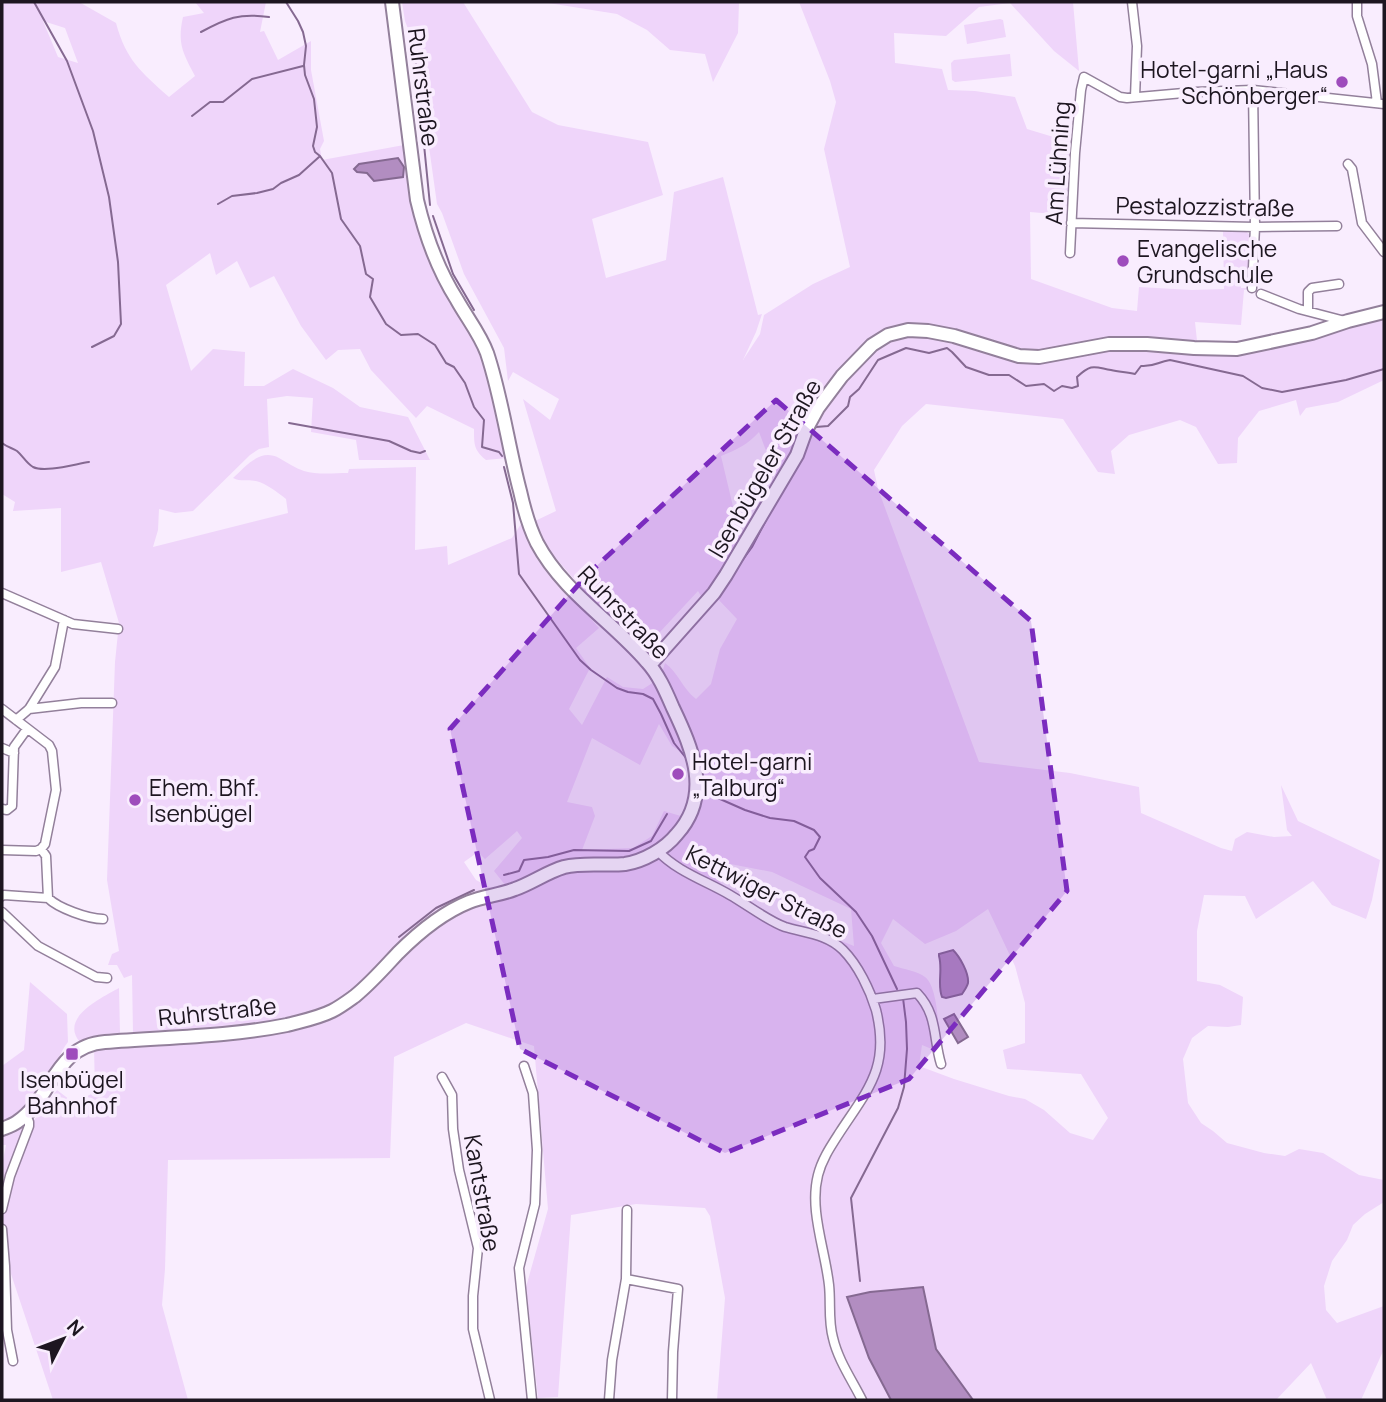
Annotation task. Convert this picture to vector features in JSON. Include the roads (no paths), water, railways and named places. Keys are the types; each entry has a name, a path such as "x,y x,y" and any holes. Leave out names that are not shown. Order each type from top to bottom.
{"main road":[{"name":"Ruhrstraße","path":"2,1129 15,1124 26,1115 64,1062 85,1046 105,1042 257,1031 309,1020 332,1011 356,995 419,933 470,902 513,890 561,868 578,864 627,863 644,858 675,838 691,814 697,790 692,753 659,678 650,665 583,601 554,568 537,543 526,517 485,348 455,298 435,256 420,213 392,2"},
{"name":"Isenbügeler Straße","path":"650,665 714,593 726,575 797,455 818,408 833,387 872,345 888,335 908,330 928,331 1019,356 1039,357 1109,344 1237,349 1314,332 1384,312"}],"street":[{"path":"1132,2 1136,46 1135,97 1253,90 1381,104 1358,20 1357,2"},
{"name":"Am Lühning","path":"1070,253 1076,140 1084,77 1119,97 1135,97"},
{"path":"1252,288 1255,227 1253,90"},
{"path":"1348,164 1352,169 1362,223 1384,252"},
{"name":"Pestalozzistraße","path":"1071,223 1337,226"},
{"path":"1308,311 1308,292 1311,288 1339,284"},
{"name":"Isenbügeler Straße","path":"1261,294 1299,309 1348,321"},
{"path":"2,593 73,624 118,629"},
{"path":"16,720 29,709 55,667 64,620"},
{"path":"29,709 81,703 112,703"},
{"path":"2,709 49,745 56,790 45,844 41,849 2,850"},
{"path":"2,809 7,810 12,806 14,747 27,729"},
{"path":"2,748 14,753"},
{"path":"2,777 13,780"},
{"path":"41,849 46,856 48,898"},
{"name":"Kettwiger Straße","path":"657,851 666,860 783,926 822,936 842,949 855,965 873,999 881,1044 877,1068 870,1086 824,1159 816,1186 818,1218 829,1287 832,1337 862,1400"},
{"path":"2,896 48,898 53,903 93,919 103,919"},
{"path":"2,912 38,946 96,977 107,978"},
{"path":"873,999 917,993 930,1011 941,1064"},
{"path":"524,1066 533,1093 537,1150 535,1204 519,1268 533,1400"},
{"name":"Kantstraße","path":"442,1077 452,1095 453,1129 459,1170 478,1248 473,1329 490,1400"},
{"path":"2,1209 10,1176 29,1126 26,1115"},
{"path":"609,1400 612,1360 626,1279 627,1210"},
{"path":"2,1229 7,1330 13,1361"},
{"path":"626,1279 678,1289 672,1400"}],"waterway":[{"path":"34,2 67,61 93,131 109,197 118,262 121,324 114,336 92,347"},
{"path":"286,2 298,21 306,46 305,75 314,99 317,127 313,146 332,173 341,219 360,246 366,274 373,279 370,297 386,324 401,335 418,334 435,345 446,363 454,367 465,383 474,407 484,420 482,447 499,452 502,456"},
{"path":"201,32 234,18 269,17"},
{"path":"414,44 430,205"},
{"path":"192,116 210,102 223,102 252,79 303,66"},
{"path":"218,204 232,196 273,189 299,175 319,157"},
{"path":"433,216 453,274 474,310"},
{"path":"810,434 816,427 828,426 848,406 850,397 859,389 878,360 906,348 929,353 947,348 966,367 989,375 1009,375 1026,386 1044,384 1054,391 1062,386 1078,386 1077,377 1090,368 1135,374 1141,366 1170,360 1243,376 1262,388 1282,392 1346,380 1384,369"},
{"path":"289,423 389,441 420,453 425,451"},
{"path":"2,443 17,451 38,469 89,462"},
{"path":"504,467 513,503 519,574 580,660 617,688 653,699 674,743 686,758"},
{"path":"736,569 752,547 766,520"},
{"path":"708,791 711,795 745,810 770,818 794,821 814,830 820,837 814,849 805,857 820,878 856,912 872,936 897,989"},
{"path":"504,875 519,871 524,860 574,850 629,851 651,841 667,814"},
{"path":"399,937 436,908 474,890"},
{"path":"860,1281 851,1198 898,1108 904,1087 907,1049 903,998"}],"place":[{"name":"Hotel-garni „Haus Schönberger“","path":"1342,82"},
{"name":"Evangelische Grundschule","path":"1123,261"},
{"name":"Hotel-garni „Talburg“","path":"678,774"},
{"name":"Ehem. Bhf. Isenbügel","path":"135,800"},
{"name":"Isenbügel Bahnhof","path":"72,1054"}]}
